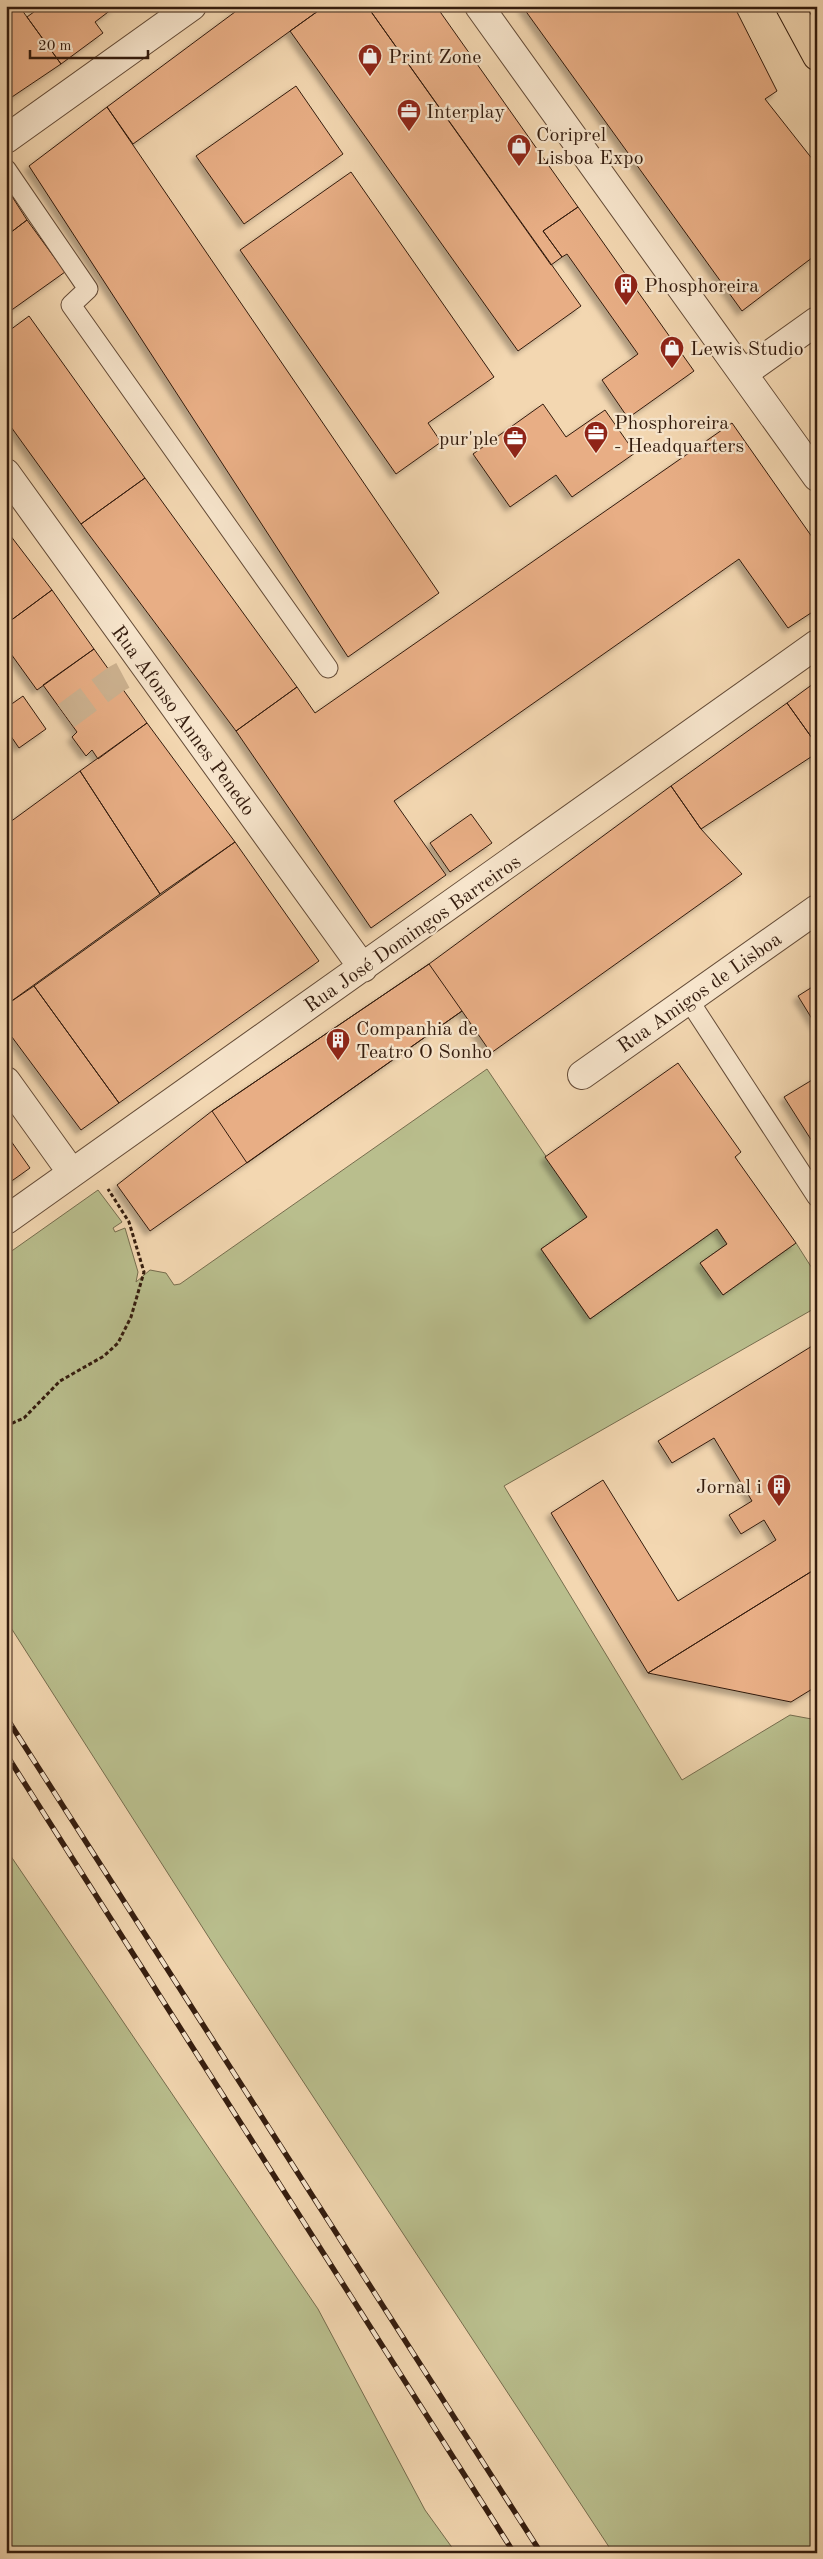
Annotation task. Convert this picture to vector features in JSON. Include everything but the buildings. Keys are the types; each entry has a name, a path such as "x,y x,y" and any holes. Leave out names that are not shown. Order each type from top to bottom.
{"main road":[{"path":"790,6 817,56"}],"street":[{"path":"6,139 192,6"},
{"path":"479,6 817,477"},
{"path":"744,373 817,321"},
{"name":"Rua Afonso Annes Penedo","path":"6,472 363,968"},
{"name":"Rua José Domingos Barreiros","path":"6,1220 817,644"},
{"name":"Rua Amigos de Lisboa","path":"582,1075 817,909"},
{"path":"6,1081 72,1173"}],"lane":[{"path":"6,169 88,289 71,305 328,668"},
{"path":"688,999 817,1197"}],"path":[{"path":"6,1426 24,1418 47,1392 60,1381 104,1356 118,1343 131,1317 144,1272 129,1222 104,1182"}],"green space":[{"path":"487,1069 587,1217 541,1249 590,1319 717,1229 727,1244 700,1263 723,1295 796,1243 817,1276 817,1307 504,1486 682,1780 790,1715 817,1720 817,2553 613,2553 222,1958 6,1620 6,1255 98,1190 122,1222 113,1228 115,1232 125,1228 138,1272 136,1282 150,1270 166,1273 174,1285 180,1284"},
{"path":"6,1849 318,2309 425,2510 456,2553 6,2553"}],"tunnel":[{"path":"66,716 116,679 144,664"}],"railway":[{"path":"6,1717 541,2553"},
{"path":"6,1754 514,2553"}],"place":[{"name":"Print Zone","path":"370,77"},
{"name":"Interplay","path":"409,132"},
{"name":"Coriprel Lisboa Expo","path":"519,167"},
{"name":"Phosphoreira","path":"626,306"},
{"name":"Lewis Studio","path":"672,369"},
{"name":"Phosphoreira - Headquarters","path":"596,454"},
{"name":"pur'ple","path":"515,459"},
{"name":"Companhia de Teatro O Sonho","path":"338,1061"},
{"name":"Jornal i","path":"779,1507"}]}
